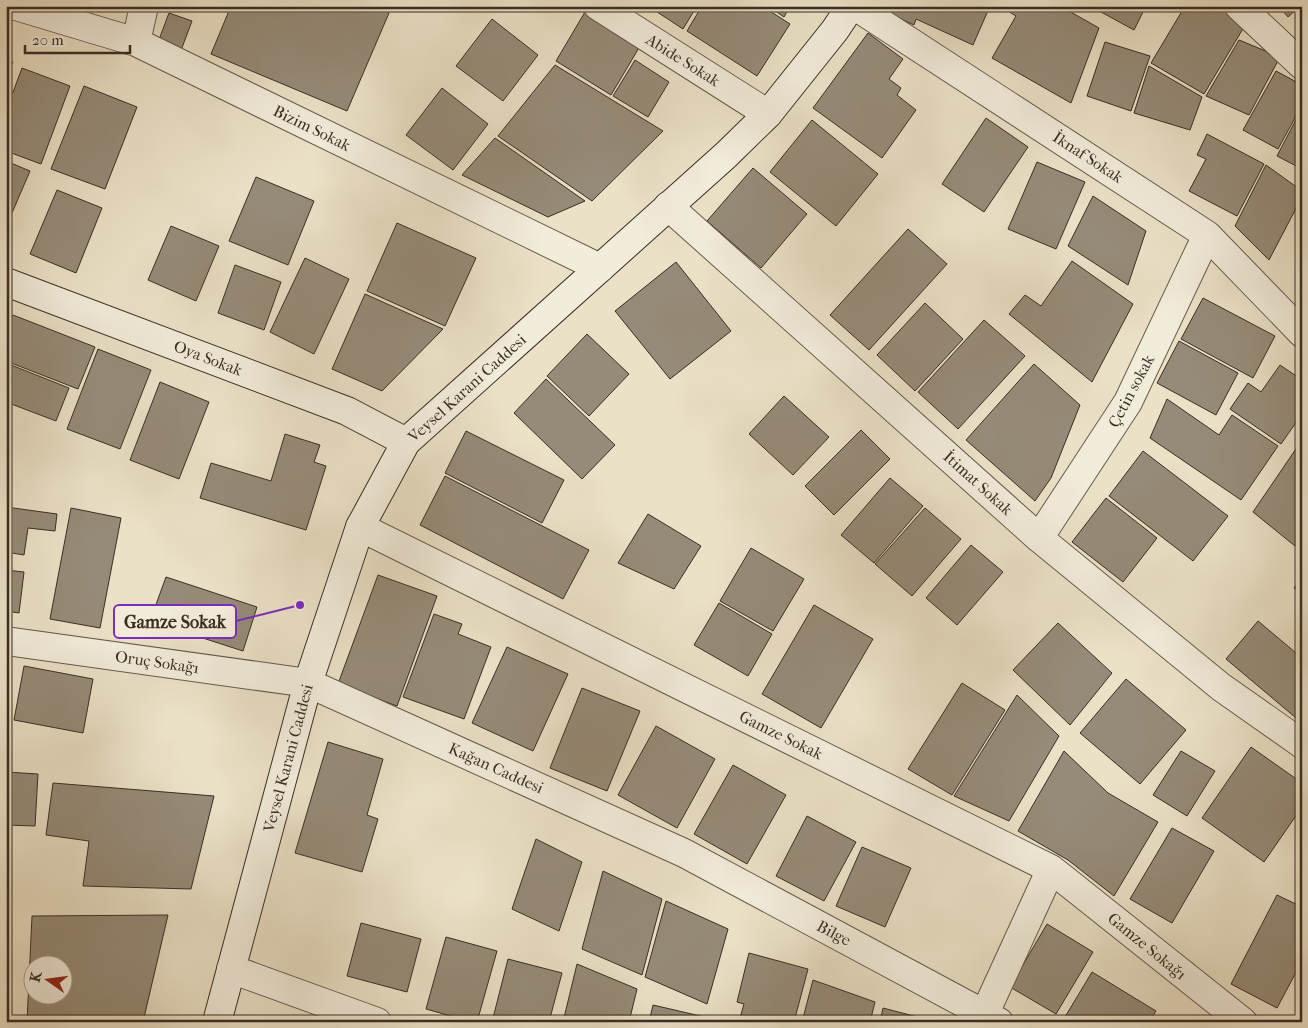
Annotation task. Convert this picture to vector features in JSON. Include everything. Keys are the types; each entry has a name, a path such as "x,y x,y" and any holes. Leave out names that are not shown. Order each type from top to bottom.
{"street":[{"name":"Bizim Sokak","path":"16,6 136,42 600,268"},
{"path":"136,42 144,6"},
{"name":"Abide Sokak","path":"598,6 768,114"},
{"name":"Veysel Karani Caddesi","path":"217,1022 308,682 360,527 406,442 726,155 768,114 835,30 851,6"},
{"name":"İknaf Sokak","path":"855,6 1207,235 1302,332"},
{"path":"1239,6 1302,65"},
{"name":"İtimat Sokak","path":"668,206 1039,538 1221,687 1302,744"},
{"name":"Çetin sokak","path":"1039,538 1128,402 1207,235"},
{"name":"Oya Sokak","path":"6,282 347,411 406,442"},
{"name":"Gamze Sokak","path":"360,527 1051,869"},
{"name":"Oruç Sokağı","path":"6,641 308,682"},
{"name":"Kağan Caddesi","path":"308,682 684,853"},
{"name":"Bilge","path":"684,853 989,1019"},
{"path":"989,1019 1051,869"},
{"name":"Gamze Sokağı","path":"1051,869 1243,1022"},
{"path":"231,969 377,1022"}],"building":[{"path":"231,6 392,6 347,111 211,54"},
{"path":"648,6 697,6 683,29"},
{"path":"702,6 762,6 790,24 757,76 687,31"},
{"path":"768,6 790,6 784,17"},
{"path":"881,6 990,6 973,45 916,19 914,25 880,9"},
{"path":"1008,6 1060,6 1099,28 1071,103 992,58 1016,16 1006,10"},
{"path":"1090,6 1146,6 1134,30"},
{"path":"1185,6 1222,6 1247,22 1204,94 1151,63"},
{"path":"1279,6 1300,6 1288,17"},
{"path":"585,12 640,46 611,95 556,61"},
{"path":"169,13 192,21 180,53 157,45"},
{"path":"492,19 538,55 503,101 456,66"},
{"path":"868,33 903,59 889,79 901,88 897,95 916,110 882,158 813,108"},
{"path":"1239,40 1280,57 1249,115 1206,96"},
{"path":"1105,42 1150,56 1131,111 1087,96"},
{"path":"6,60 13,62 6,79"},
{"path":"635,60 669,82 648,117 613,96"},
{"path":"555,65 663,131 592,201 498,136"},
{"path":"1149,66 1202,97 1190,130 1134,113"},
{"path":"22,68 70,86 41,164 6,151 6,111"},
{"path":"1276,71 1302,85 1302,105 1278,149 1243,130"},
{"path":"84,86 137,107 105,189 51,169"},
{"path":"442,88 488,124 453,170 406,135"},
{"path":"1302,108 1302,169 1277,156"},
{"path":"986,118 1028,147 984,212 942,184"},
{"path":"812,120 878,174 836,226 770,172"},
{"path":"1207,134 1264,164 1237,216 1189,191 1206,159 1197,155"},
{"path":"495,138 585,201 548,217 462,175"},
{"path":"6,161 30,171 6,227"},
{"path":"1037,162 1085,182 1056,249 1008,229"},
{"path":"1266,165 1302,191 1302,197 1269,260 1235,226"},
{"path":"753,168 807,214 761,268 707,221"},
{"path":"256,177 314,201 288,265 229,241"},
{"path":"57,190 102,208 76,273 30,254"},
{"path":"1093,196 1146,231 1128,285 1068,246"},
{"path":"397,223 476,258 445,326 367,291"},
{"path":"171,226 219,246 196,301 148,280"},
{"path":"908,229 947,264 869,350 830,315"},
{"path":"305,258 349,279 314,354 270,332"},
{"path":"1072,261 1133,304 1092,382 1009,314 1025,295 1041,306"},
{"path":"676,262 731,331 670,379 615,311"},
{"path":"235,265 281,282 264,330 218,313"},
{"path":"365,294 443,329 382,391 332,369"},
{"path":"1203,298 1275,336 1253,378 1181,339"},
{"path":"925,303 963,339 915,391 877,355"},
{"path":"13,315 95,347 78,389 6,361 6,331"},
{"path":"984,320 1025,356 958,429 918,392"},
{"path":"587,334 629,374 589,416 547,376"},
{"path":"1179,341 1238,373 1216,415 1157,383"},
{"path":"98,349 151,370 120,449 67,429"},
{"path":"6,363 69,388 56,421 6,402"},
{"path":"1034,364 1080,405 1051,478 1035,501 966,440"},
{"path":"1280,365 1302,380 1302,414 1281,444 1230,409 1248,383 1261,392"},
{"path":"546,379 615,445 582,479 514,413"},
{"path":"160,382 209,402 179,479 130,460"},
{"path":"784,396 829,437 793,475 749,434"},
{"path":"1167,399 1219,435 1232,415 1278,446 1241,500 1150,438"},
{"path":"861,430 890,459 834,515 805,486"},
{"path":"466,431 564,480 542,523 445,473"},
{"path":"285,434 320,445 314,462 326,466 306,530 200,498 211,463 271,481"},
{"path":"1302,440 1302,538 1295,546 1253,512"},
{"path":"1143,451 1228,516 1193,561 1109,496"},
{"path":"445,476 589,550 563,599 420,525"},
{"path":"890,478 923,506 874,563 841,535"},
{"path":"1106,498 1157,538 1123,582 1072,542"},
{"path":"6,507 57,514 55,531 28,528 24,555 6,552"},
{"path":"71,508 121,518 100,628 50,619"},
{"path":"925,508 961,539 912,596 875,564"},
{"path":"648,514 701,546 674,589 618,563"},
{"path":"971,545 1003,572 957,625 926,598"},
{"path":"751,548 804,579 773,631 720,601"},
{"path":"6,570 24,572 19,613 6,611"},
{"path":"378,575 437,596 397,706 338,684"},
{"path":"166,577 257,607 243,651 150,621"},
{"path":"1302,577 1302,594 1294,588"},
{"path":"719,603 772,634 748,676 694,645"},
{"path":"814,605 873,639 821,728 762,694"},
{"path":"434,614 462,624 458,634 491,647 464,719 403,697"},
{"path":"1258,621 1302,658 1302,723 1226,659"},
{"path":"1058,623 1112,673 1070,725 1013,670"},
{"path":"507,647 568,674 533,751 472,723"},
{"path":"24,666 93,679 83,733 14,720"},
{"path":"1126,679 1186,730 1140,784 1080,733"},
{"path":"962,683 1005,710 952,795 908,769"},
{"path":"582,688 640,711 607,791 550,768"},
{"path":"1017,695 1059,736 1009,821 954,796"},
{"path":"656,726 715,759 677,828 618,795"},
{"path":"328,742 383,759 367,815 378,819 362,872 295,853"},
{"path":"1251,747 1302,783 1302,807 1264,862 1202,818"},
{"path":"1064,751 1108,793 1158,822 1114,896 1068,860 1018,831"},
{"path":"1181,751 1215,771 1187,816 1153,795"},
{"path":"733,765 786,795 747,864 694,834"},
{"path":"6,772 38,774 35,826 6,825"},
{"path":"53,783 214,796 191,889 83,886 89,841 46,835"},
{"path":"807,816 856,842 824,901 776,876"},
{"path":"6,828 11,828 8,892 6,892"},
{"path":"1172,828 1214,851 1172,923 1130,899"},
{"path":"536,839 582,862 559,931 512,909"},
{"path":"862,847 911,868 885,927 836,906"},
{"path":"603,871 662,899 642,975 582,949"},
{"path":"1277,895 1302,907 1302,961 1277,1008 1231,984"},
{"path":"666,901 728,929 707,1004 645,977"},
{"path":"168,915 143,1022 27,1022 28,1006 72,1006 72,956 30,956 32,916"},
{"path":"361,923 421,939 407,992 347,976"},
{"path":"1047,924 1093,952 1056,1014 1010,987"},
{"path":"446,937 497,951 477,1022 426,1009"},
{"path":"6,938 9,939 6,969"},
{"path":"749,953 808,969 794,1022 752,1022 740,1018 744,1004 737,1002"},
{"path":"508,959 562,973 549,1022 492,1022"},
{"path":"577,964 637,989 629,1022 563,1022"},
{"path":"1092,972 1156,1011 1149,1022 1062,1022"},
{"path":"813,980 875,1002 870,1022 802,1022"},
{"path":"653,1005 709,1018 708,1022 649,1022"},
{"path":"883,1008 937,1022 880,1022"},
{"path":"1302,1010 1302,1022 1296,1022"}],"place":[{"name":"Gamze Sokak","path":"300,605"}]}
